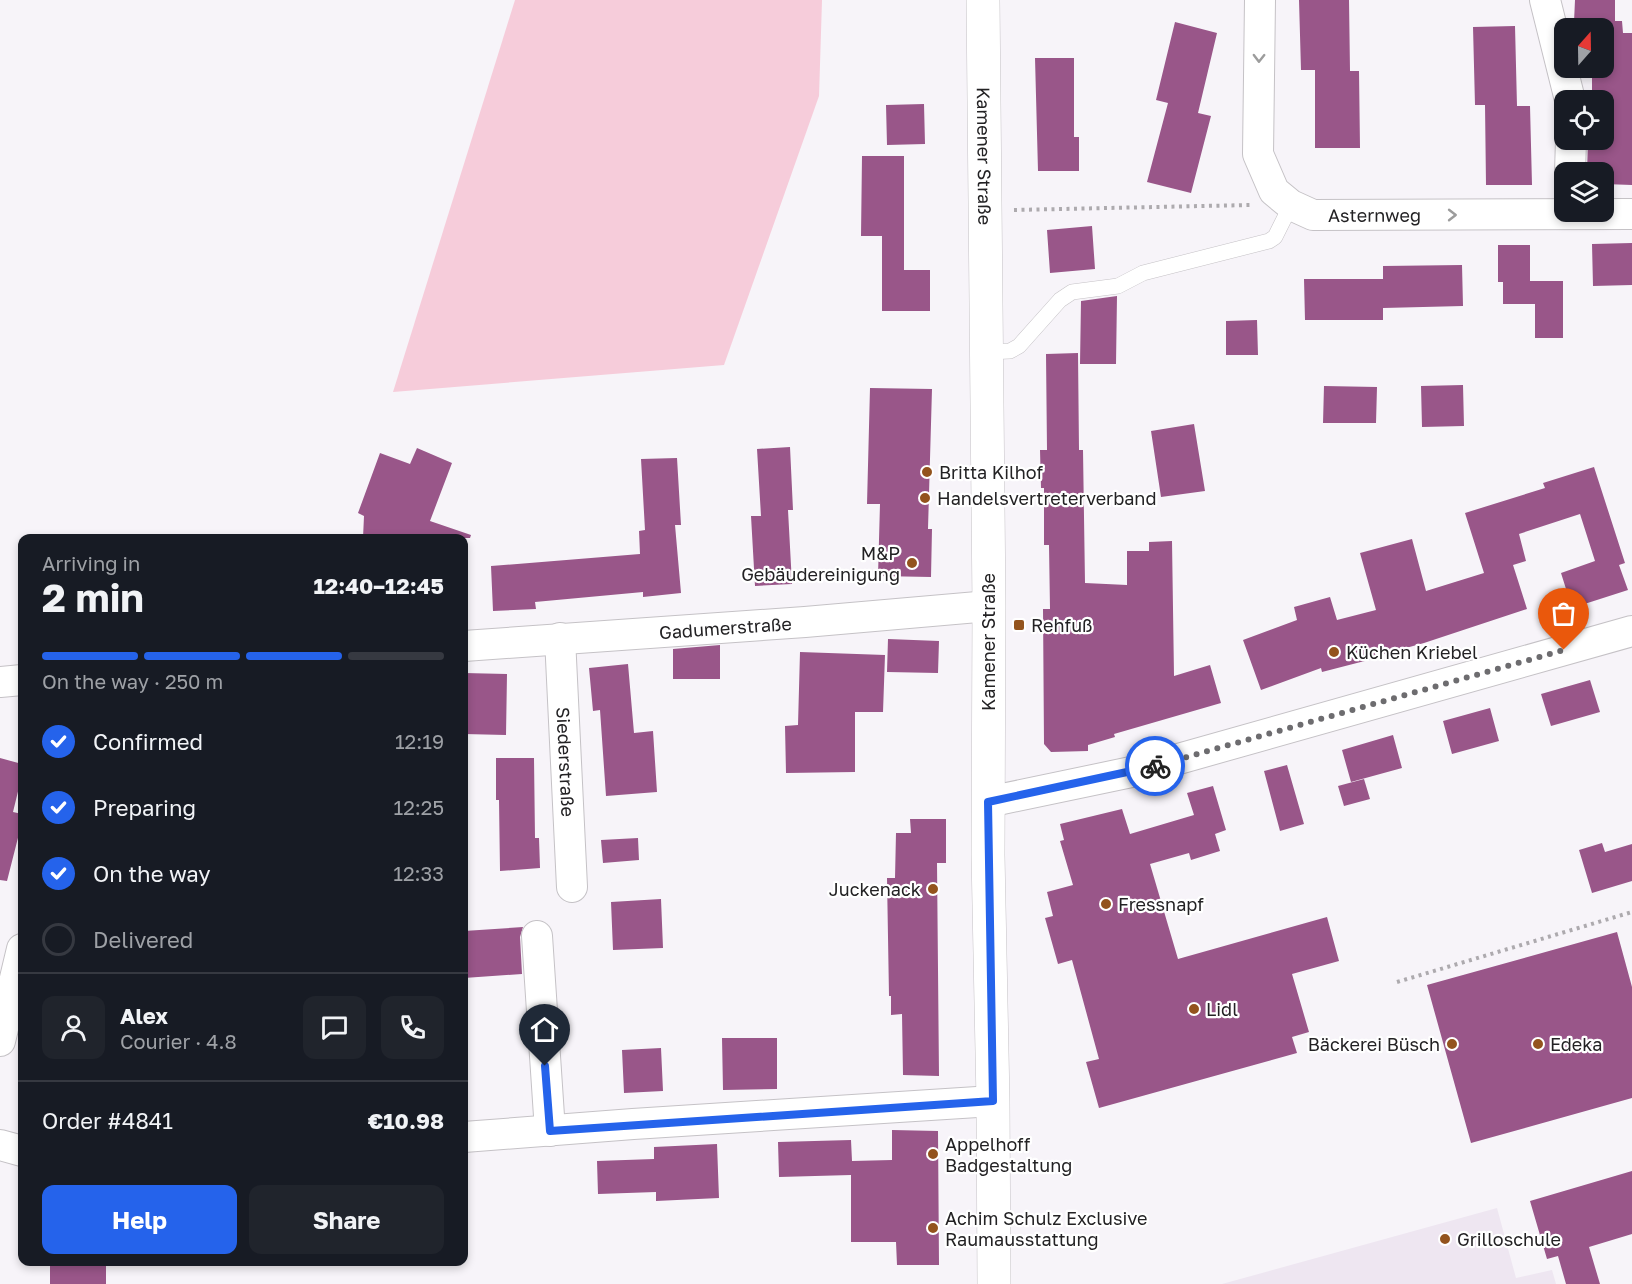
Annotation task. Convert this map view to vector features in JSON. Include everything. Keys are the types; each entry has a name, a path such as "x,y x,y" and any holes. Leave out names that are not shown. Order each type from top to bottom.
{"main road":[{"name":"Kamener Straße","path":"983,0 988,802 994,1284"}],"street":[{"path":"1260,0 1258,154 1283,198"},
{"path":"1545,0 1568,90"},
{"name":"Asternweg","path":"1283,198 1313,215 1554,213"},
{"name":"Asternweg","path":"1614,214 1632,214"},
{"name":"Gadumerstraße","path":"468,646 794,623 988,606"},
{"path":"988,802 1136,771 1632,631"},
{"name":"Siederstraße","path":"560,638 572,887"},
{"path":"0,682 18,680"},
{"path":"537,936 550,1131"},
{"path":"0,1041 18,966"},
{"path":"468,1137 993,1101"},
{"path":"0,1145 18,1150"}],"lane":[{"path":"986,352 1010,351 1019,346 1060,300 1072,291 1118,286 1143,273 1269,242 1275,237 1283,198"}],"path":[{"path":"984,210 1263,205 1283,198"},
{"path":"1397,982 1632,912"}],"shaded area":[{"path":"515,0 822,0 819,96 724,365 393,392"},
{"name":"Grilloschule","path":"1497,1208 1516,1278 1552,1270 1556,1284 1222,1284"}],"building":[{"path":"1299,0 1349,0 1350,71 1359,71 1360,148 1315,148 1315,70 1301,70"},
{"path":"1575,0 1615,0 1615,21 1622,21 1623,33 1632,33 1632,185 1614,184 1614,162 1587,162 1588,150 1614,150 1614,90 1592,90 1592,78 1614,78 1614,18 1574,18"},
{"path":"1175,22 1217,33 1198,113 1211,116 1191,193 1147,182 1168,103 1156,100"},
{"path":"1515,26 1517,106 1530,106 1532,185 1486,185 1485,105 1475,105 1473,27"},
{"path":"1035,58 1074,58 1074,137 1079,137 1079,171 1038,171"},
{"path":"924,104 925,144 887,145 886,105"},
{"path":"862,156 904,156 904,270 930,270 930,311 882,311 882,236 861,236"},
{"path":"1092,226 1095,269 1050,273 1047,230"},
{"path":"1632,243 1632,285 1593,286 1592,244"},
{"path":"1498,245 1530,245 1530,281 1563,281 1563,338 1535,338 1535,304 1503,304 1503,282 1498,282"},
{"path":"1462,265 1463,306 1383,308 1383,320 1305,320 1304,279 1383,279 1383,266"},
{"path":"1117,296 1116,364 1080,364 1081,301"},
{"path":"1257,320 1258,355 1226,355 1226,321"},
{"path":"1078,353 1079,450 1083,450 1085,583 1127,585 1127,551 1149,551 1149,542 1172,541 1174,676 1210,665 1221,703 1114,734 1115,737 1088,745 1088,751 1051,752 1044,744 1043,609 1050,609 1049,545 1044,545 1044,488 1041,488 1040,450 1047,450 1046,354"},
{"path":"1463,385 1464,426 1422,427 1421,386"},
{"path":"1324,386 1377,387 1376,423 1323,423"},
{"path":"870,388 932,389 928,529 932,529 931,577 878,576 880,504 867,504"},
{"path":"1194,424 1205,491 1161,497 1151,431"},
{"path":"790,447 793,510 788,510 792,584 755,586 751,516 761,516 757,449"},
{"path":"417,448 452,463 430,521 471,535 470,538 468,534 363,534 364,516 358,513 380,453 410,464"},
{"path":"677,458 681,525 675,525 681,593 643,597 643,592 535,602 536,609 493,611 491,566 640,554 639,531 645,530 641,459"},
{"path":"1594,467 1625,563 1619,565 1628,590 1572,608 1561,573 1595,561 1580,514 1519,534 1526,561 1513,565 1527,609 1384,654 1384,656 1322,672 1321,668 1261,690 1243,640 1297,620 1294,607 1330,597 1337,620 1376,610 1360,553 1412,539 1426,591 1484,573 1465,513 1545,488 1543,483"},
{"path":"888,639 939,641 938,673 887,672"},
{"path":"720,645 720,679 673,679 673,649"},
{"path":"800,652 885,655 883,712 855,712 855,772 786,773 785,726 798,725"},
{"path":"628,664 634,733 653,731 657,792 606,796 600,710 593,711 589,668"},
{"path":"468,673 507,674 506,735 468,734"},
{"path":"1590,680 1600,712 1551,726 1541,694"},
{"path":"1490,708 1499,741 1452,754 1443,721"},
{"path":"1393,735 1402,768 1351,782 1342,750"},
{"path":"0,758 18,763 18,791 13,812 18,813 18,838 7,881 0,880"},
{"path":"496,758 534,758 535,838 539,838 540,868 500,871"},
{"path":"1287,765 1304,824 1280,831 1264,771"},
{"path":"1364,779 1370,799 1344,806 1338,786"},
{"path":"1213,786 1226,830 1215,834 1220,851 1191,860 1189,853 1150,864 1178,959 1327,917 1339,961 1292,974 1309,1032 1292,1037 1297,1053 1099,1108 1086,1062 1099,1059 1072,960 1058,964 1045,918 1053,916 1047,892 1073,885 1060,841 1064,840 1060,824 1122,809 1130,834 1194,815 1187,793"},
{"path":"910,819 946,819 946,863 937,863 939,1076 903,1075 902,1014 891,1015 887,878 895,878 896,833 911,833"},
{"path":"638,838 639,860 603,863 601,840"},
{"path":"1602,843 1605,852 1632,844 1632,881 1592,893 1579,850"},
{"path":"661,899 663,948 613,950 611,902"},
{"path":"523,927 520,937 522,974 468,978 468,931"},
{"name":"Edeka","path":"1617,932 1632,987 1632,1098 1471,1143 1427,985"},
{"path":"722,1038 777,1038 777,1089 723,1090"},
{"path":"661,1048 663,1091 624,1093 622,1050"},
{"path":"892,1130 938,1131 939,1265 897,1265 896,1242 851,1242 851,1175 779,1177 778,1142 851,1140 852,1161 892,1160"},
{"path":"717,1144 719,1198 656,1201 656,1192 598,1194 597,1161 654,1159 654,1147"},
{"path":"1632,1171 1632,1234 1589,1247 1600,1284 1566,1284 1558,1256 1547,1259 1530,1201"},
{"path":"50,1266 106,1266 106,1284 50,1284"}],"way so far":[{"path":"1155,766 1564,650"}],"place":[{"name":"Britta Kilhof","path":"927,472"},
{"name":"Handelsvertreterverband","path":"925,498"},
{"name":"M&P Gebäudereinigung","path":"912,563"},
{"name":"Rehfuß","path":"1019,625"},
{"name":"Küchen Kriebel","path":"1334,652"},
{"name":"Juckenack","path":"933,889"},
{"name":"Fressnapf","path":"1106,904"},
{"name":"Lidl","path":"1194,1009"},
{"name":"Bäckerei Büsch","path":"1452,1044"},
{"name":"Edeka","path":"1538,1044"},
{"name":"Appelhoff Badgestaltung","path":"933,1154"},
{"name":"Achim Schulz Exclusive Raumausstattung","path":"933,1228"},
{"name":"Grilloschule","path":"1445,1239"}],"route":[{"path":"545,1066 550,1131 993,1101 987,855 988,802 1155,766"}]}
